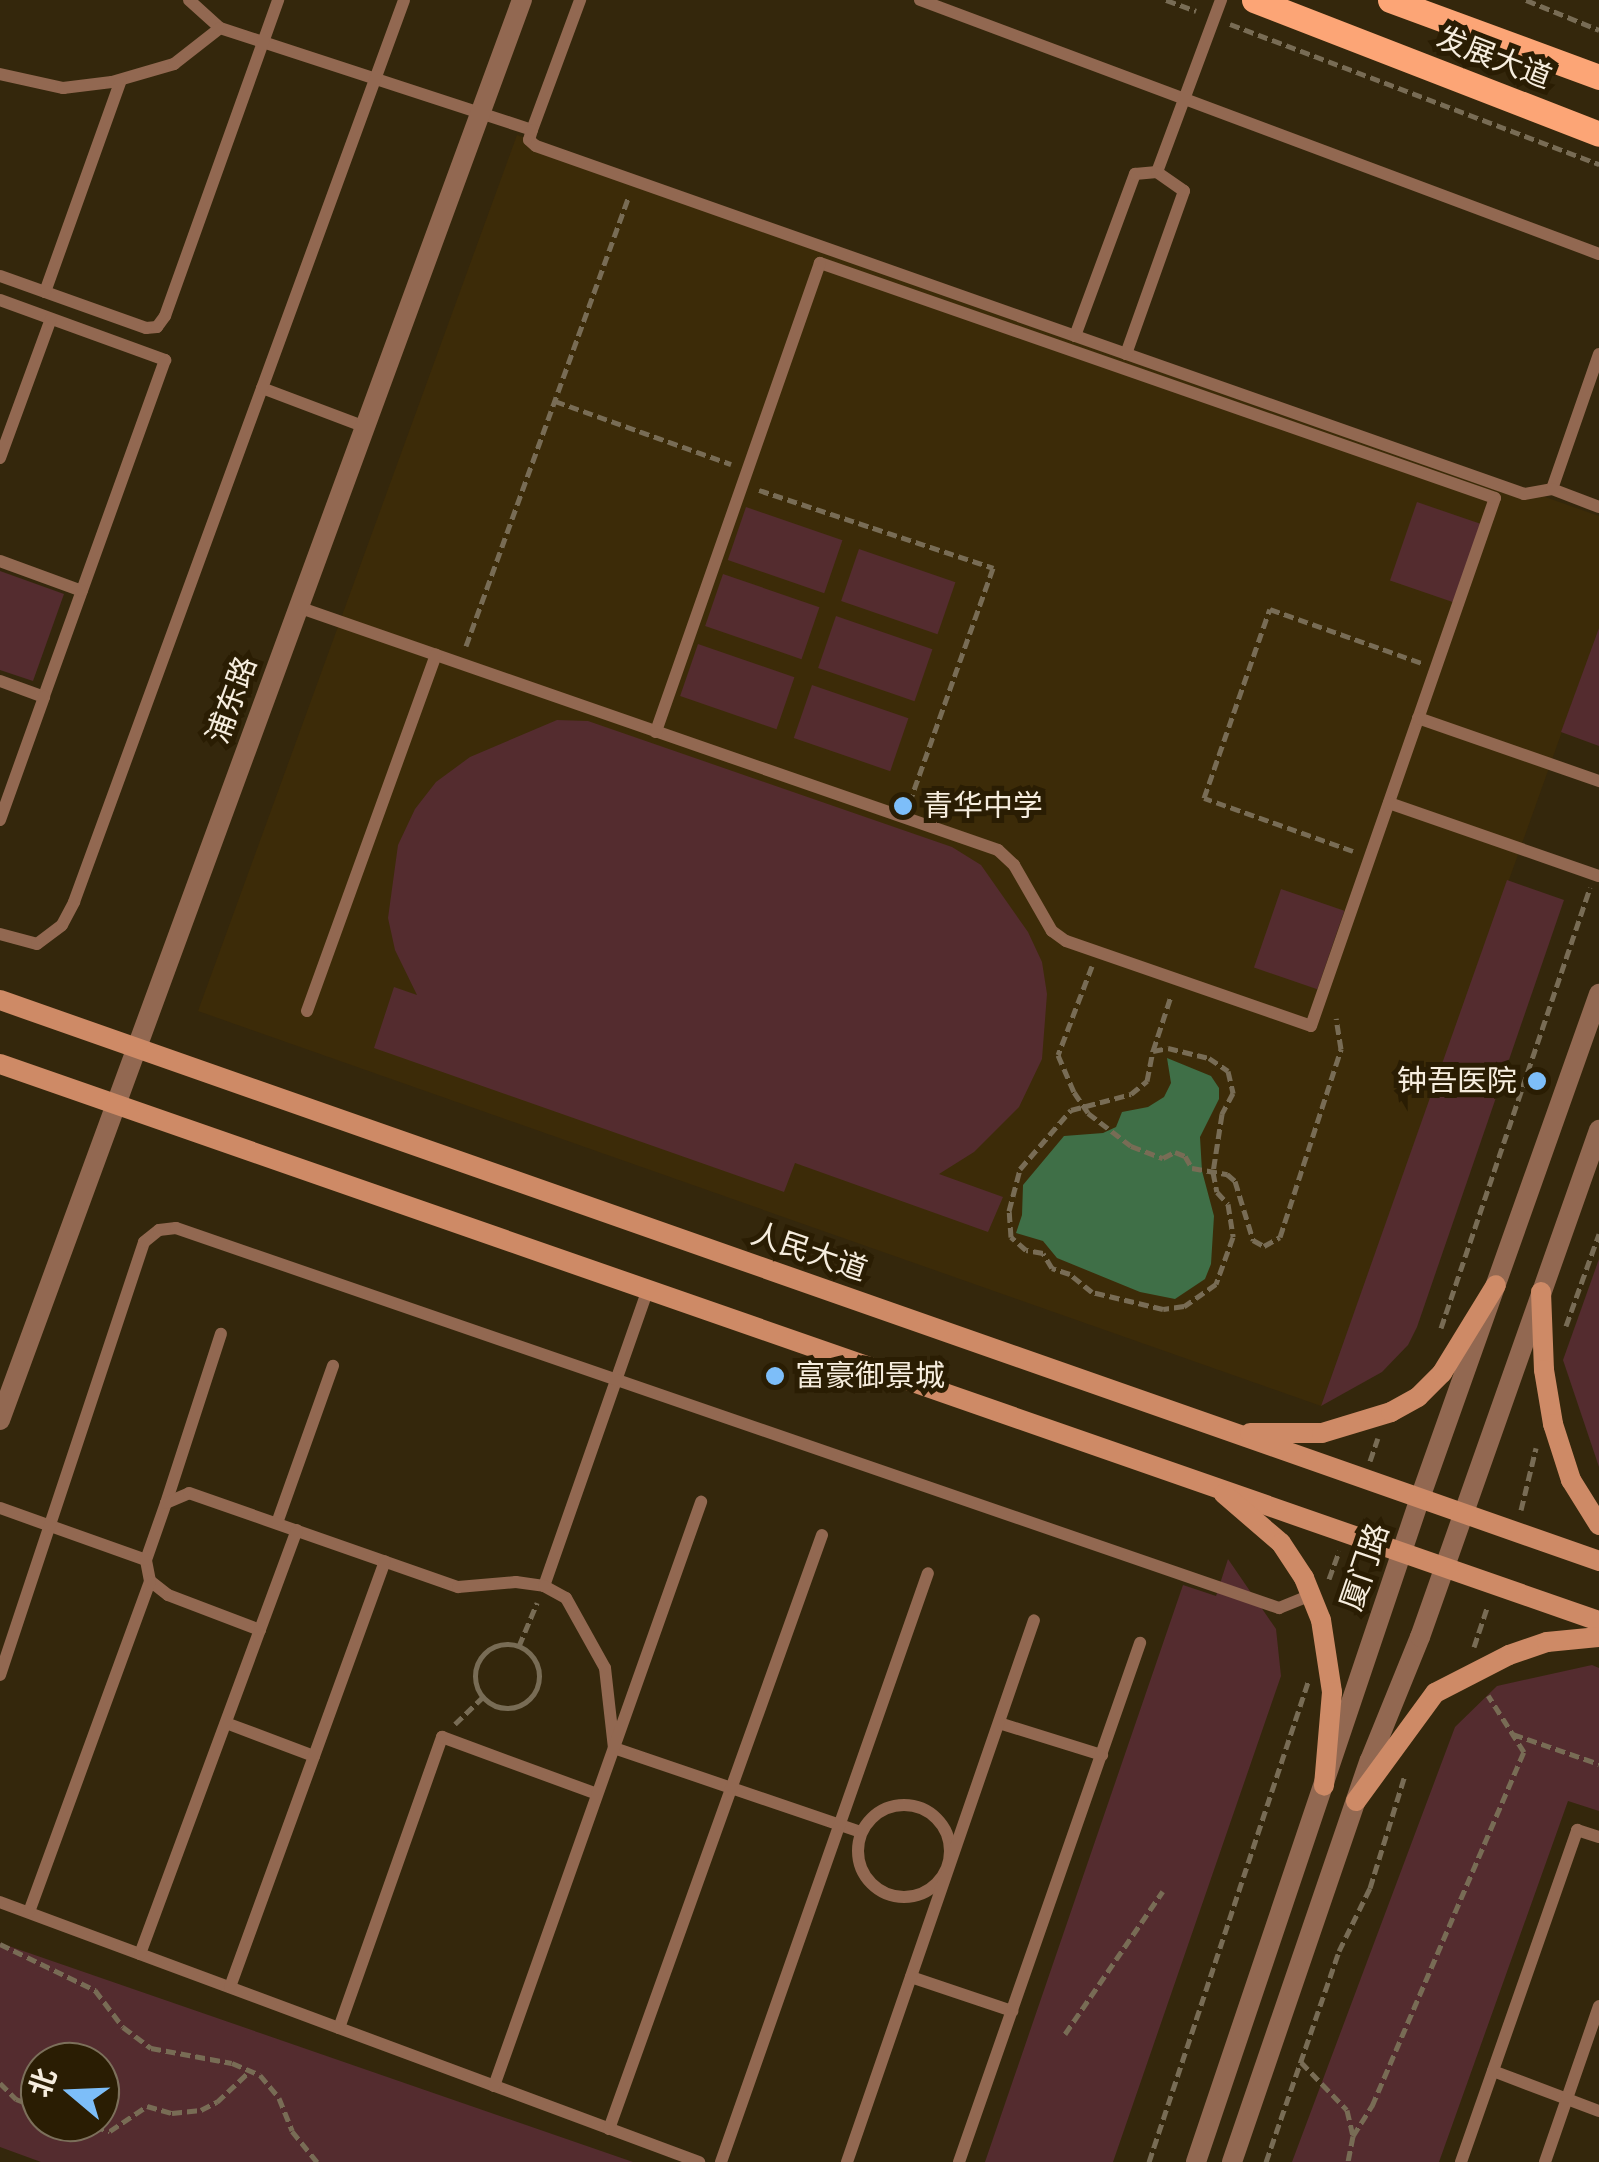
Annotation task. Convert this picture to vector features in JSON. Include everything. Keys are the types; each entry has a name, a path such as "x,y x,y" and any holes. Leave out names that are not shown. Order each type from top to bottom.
{"main road":[{"name":"发展大道","path":"1254,0 1599,134"},
{"name":"发展大道","path":"1390,0 1599,77"},
{"name":"人民大道","path":"0,1000 1599,1561"},
{"path":"0,1064 1599,1621"},
{"path":"1233,1433 1322,1434 1391,1412 1418,1397 1442,1373 1496,1284"},
{"path":"1541,1292 1544,1370 1553,1424 1571,1480 1599,1524"},
{"path":"1215,1487 1280,1543 1321,1620 1332,1692 1324,1786"},
{"path":"1356,1802 1435,1693 1530,1648 1599,1637"}],"street":[{"name":"浦东路","path":"0,1420 522,0"},
{"name":"厦门路","path":"1196,2162 1420,1498 1599,994"},
{"path":"1232,2162 1356,1802 1599,1130"}],"lane":[{"path":"188,0 220,28 532,130"},
{"path":"0,276 146,328 157,327 165,316 278,0"},
{"path":"0,934 37,944 62,925 74,902 404,0"},
{"path":"580,0 532,130 530,140 536,146 1524,494 1552,489 1599,507"},
{"path":"1157,172 1221,0"},
{"path":"926,1 1599,254"},
{"path":"0,74 64,88 120,80 174,64 220,28"},
{"path":"45,292 120,80"},
{"path":"1075,336 1135,174 1157,172 1184,191 1126,354"},
{"path":"298,607 656,732 998,850 1014,865 1052,931 1066,942 1311,1026 1495,498 820,263 656,732"},
{"path":"0,300 165,360 0,820"},
{"path":"0,458 51,319"},
{"path":"1552,489 1599,354"},
{"path":"262,388 365,426"},
{"path":"0,560 82,591"},
{"path":"308,1011 436,655"},
{"path":"0,681 44,697"},
{"path":"1418,718 1599,781"},
{"path":"1389,804 1597,875"},
{"path":"0,1675 144,1242 160,1230 176,1228 1279,1608 1310,1595"},
{"path":"544,1586 648,1290"},
{"path":"29,1912 150,1580 146,1560 221,1334"},
{"path":"277,1523 333,1366"},
{"path":"166,1503 190,1493 458,1587 516,1582 544,1586 566,1598 605,1668 614,1748"},
{"path":"494,2086 701,1502"},
{"path":"0,1508 146,1560"},
{"path":"140,1954 297,1530"},
{"path":"609,2128 822,1535"},
{"path":"230,1988 385,1561"},
{"path":"721,2162 928,1573"},
{"path":"150,1580 168,1595 260,1630"},
{"path":"847,2162 1034,1620"},
{"path":"959,2162 1140,1644"},
{"path":"226,1723 314,1756"},
{"path":"999,1723 1102,1755"},
{"path":"340,2028 442,1737 598,1794"},
{"path":"614,1748 862,1832"},
{"path":"899,1804 930,1812 949,1837 948,1868 929,1890 916,1896 886,1894 864,1875 858,1846 862,1832 870,1818 899,1804"},
{"path":"1462,2162 1577,1830 1599,1837"},
{"path":"0,1902 699,2162"},
{"path":"911,1977 1012,2012"},
{"path":"1546,2162 1599,2006"},
{"path":"1493,2071 1599,2111"}],"path":[{"path":"1166,0 1599,164"},
{"path":"1526,0 1599,30"},
{"path":"460,663 630,192"},
{"path":"555,402 747,470"},
{"path":"742,484 993,568 905,818"},
{"path":"1370,857 1204,798 1270,610 1436,668"},
{"path":"1437,1341 1597,875"},
{"path":"1097,952 1058,1055 1082,1105 1111,1134 1131,1146 1163,1158 1175,1152 1185,1156 1192,1168 1235,1180 1252,1240 1264,1246 1280,1236 1342,1049 1335,1023 1342,994 1325,988"},
{"path":"1153,1050 1168,1048 1209,1058 1228,1071 1233,1093 1222,1114 1210,1172 1216,1192 1228,1204 1233,1237 1216,1284 1184,1306 1163,1308 1092,1292 1070,1274 1052,1268 1043,1253 1026,1250 1011,1238 1010,1211 1020,1169 1072,1110 1131,1094 1147,1081 1153,1050 1178,980"},
{"path":"520,1646 544,1586"},
{"path":"498,1645 520,1646 539,1669 530,1699 512,1708 501,1708 483,1696 475,1677 481,1657 498,1645"},
{"path":"1148,2162 1310,1674"},
{"path":"1348,2162 1353,2136 1372,2106 1524,1752 1488,1695"},
{"path":"442,1737 483,1696"},
{"path":"1510,1733 1599,1764"},
{"path":"1266,2162 1339,1951 1370,1888 1409,1760"},
{"path":"1066,2034 1163,1891"},
{"path":"0,1944 96,1990 123,2027 152,2048 232,2063 250,2071 279,2098 292,2131 318,2162"},
{"path":"1301,2062 1347,2110 1353,2136"},
{"path":"120,2124 147,2106 172,2113 201,2110 217,2102 250,2071"},
{"path":"0,2082 20,2101"}],"shaded area":[{"name":"青华中学","path":"517,135 1599,516 1599,628 1321,1406 198,1011"},
{"path":"1417,502 1480,524 1453,602 1390,580"},
{"path":"746,507 842,540 824,593 728,560"},
{"path":"859,549 955,582 938,634 841,601"},
{"path":"0,571 64,594 33,681 0,670"},
{"path":"723,574 819,607 802,659 705,626"},
{"path":"836,616 932,649 915,701 818,668"},
{"path":"1599,628 1599,746 1561,732"},
{"path":"698,644 794,677 777,729 680,696"},
{"path":"812,685 908,718 890,771 794,738"},
{"path":"557,720 588,721 952,847 981,865 1028,932 1042,962 1047,994 1042,1059 1019,1107 974,1152 939,1174 1003,1197 988,1232 795,1163 784,1192 374,1048 394,987 417,995 395,950 388,918 398,845 415,809 436,782 470,757"},
{"path":"1507,880 1564,900 1417,1327 1408,1345 1382,1372 1321,1406"},
{"path":"1281,889 1344,911 1317,989 1254,967"},
{"path":"1167,1058 1211,1076 1219,1088 1219,1099 1200,1137 1202,1171 1214,1216 1211,1264 1205,1279 1175,1299 1140,1292 1057,1258 1043,1241 1016,1233 1022,1215 1023,1185 1064,1136 1103,1133 1116,1127 1122,1112 1148,1107 1164,1097 1171,1083"},
{"path":"1599,1259 1599,1467 1563,1360"},
{"path":"1228,1559 1276,1629 1281,1676 1113,2162 985,2162 1183,1585 1216,1596"},
{"path":"1592,1665 1599,1668 1599,1811 1568,1801 1439,2162 1292,2162 1455,1727 1497,1686"},
{"path":"0,1943 633,2162 41,2162 0,2147"}],"place":[{"name":"青华中学","path":"903,806"},
{"name":"钟吾医院","path":"1537,1081"},
{"name":"富豪御景城","path":"775,1376"}]}
